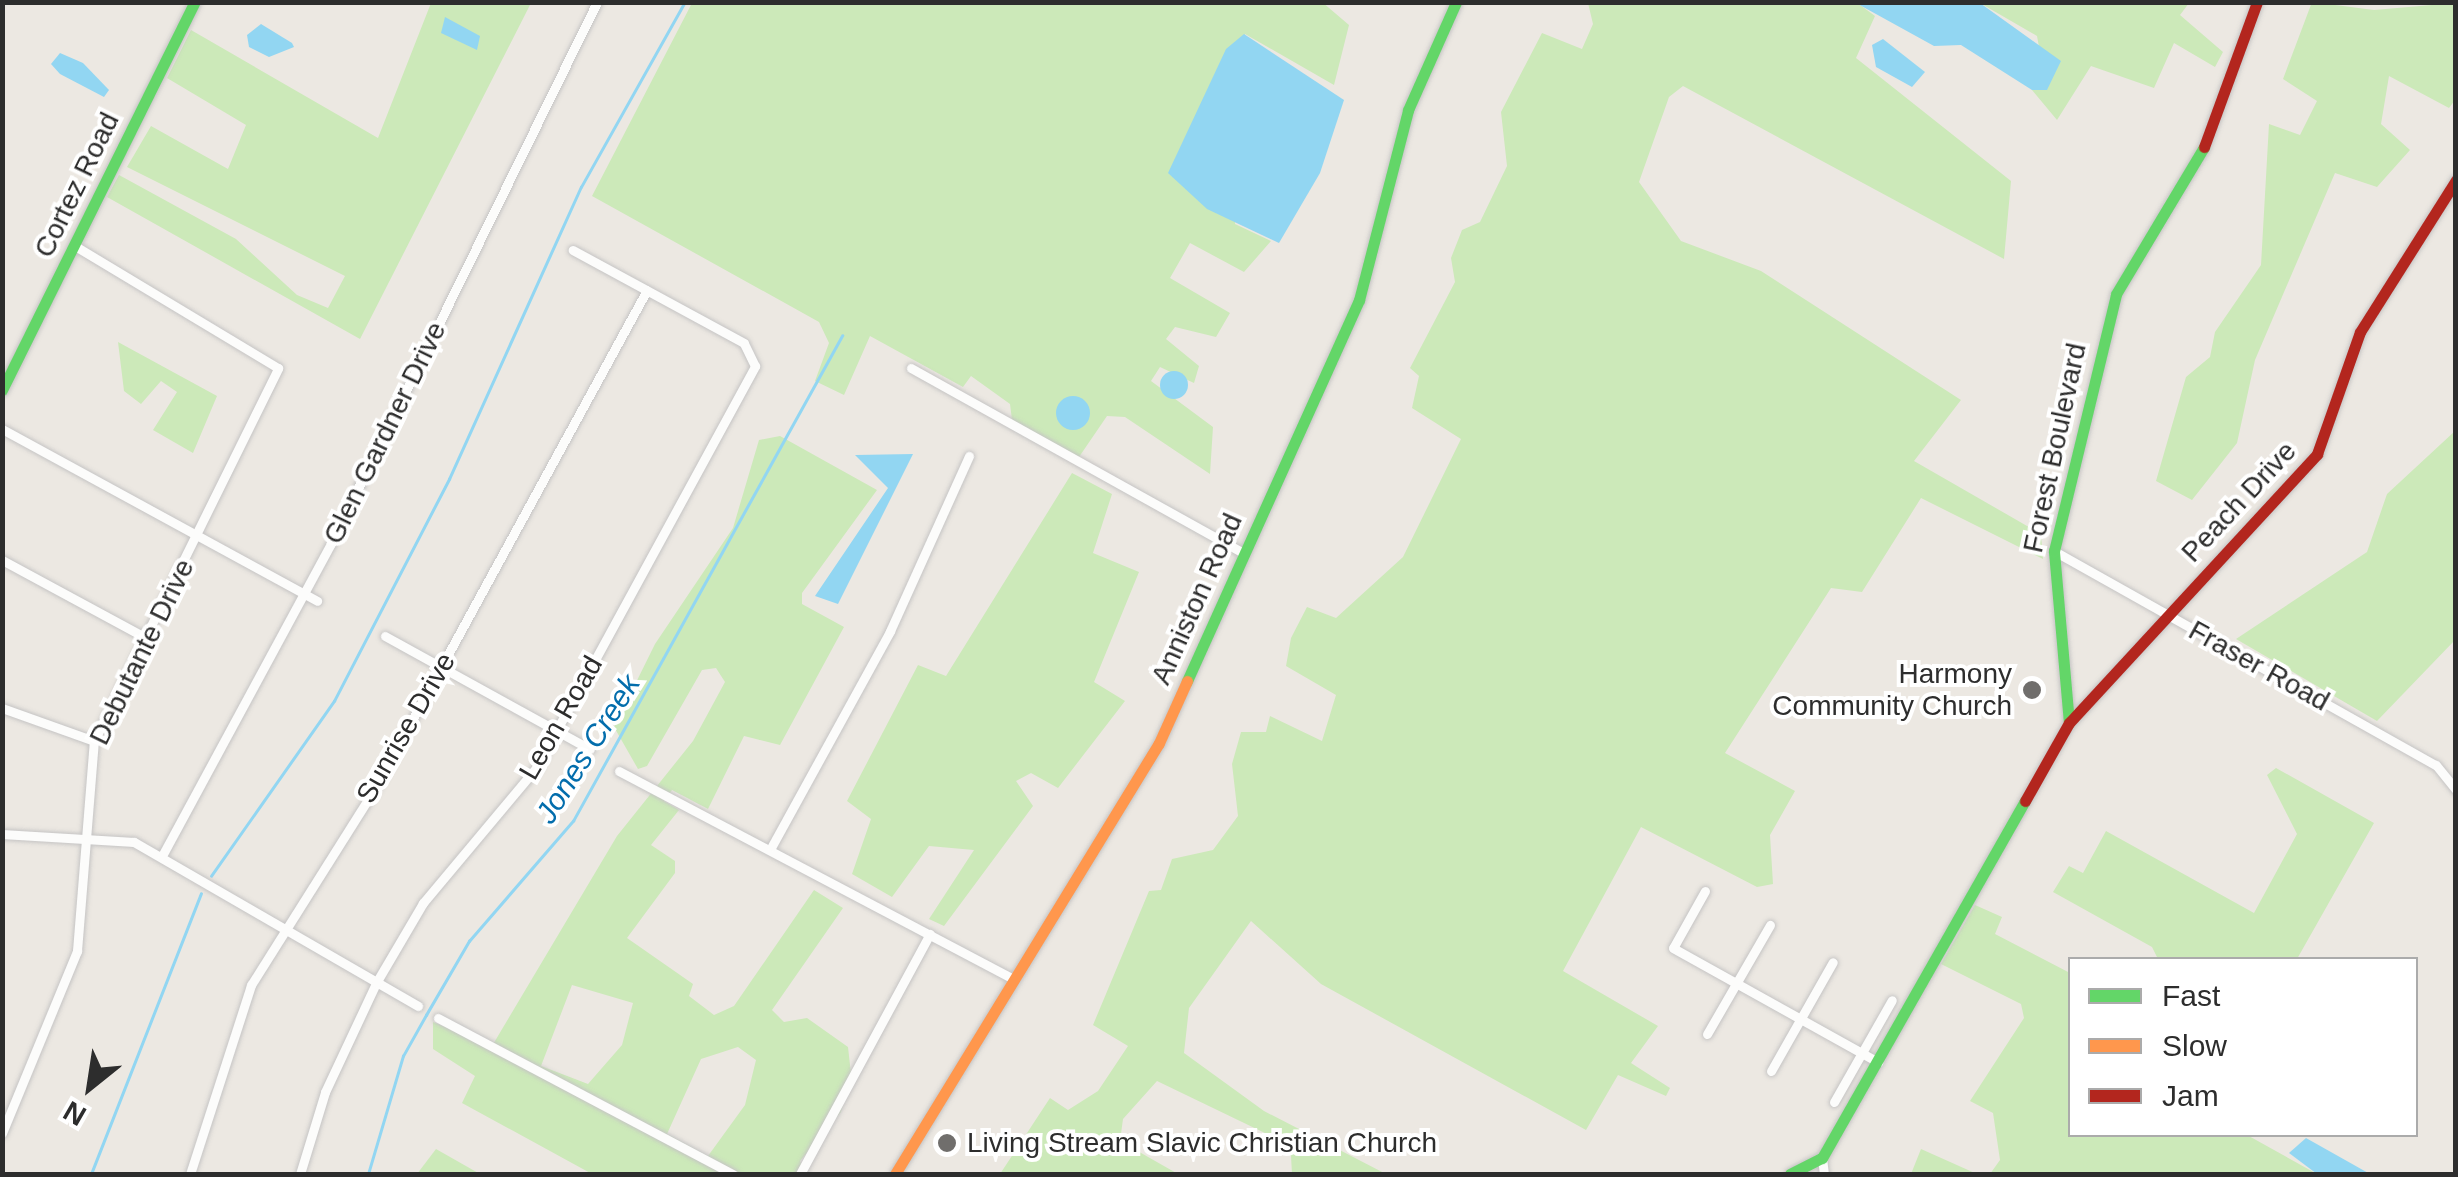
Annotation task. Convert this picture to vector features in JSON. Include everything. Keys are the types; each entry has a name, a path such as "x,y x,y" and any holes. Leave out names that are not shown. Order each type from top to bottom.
{"street":[{"name":"Cortez Road","path":"2,390 195,2"},
{"name":"Glen Gardner Drive","path":"162,856 303,593 597,2"},
{"name":"Anniston Road","path":"895,1174 1010,978 1148,764 1359,300 1408,110 1456,2"},
{"name":"Forest Boulevard","path":"2069,724 2054,550 2116,294 2210,137 2256,2"},
{"name":"Peach Drive","path":"2069,724 2166,613 2317,454 2360,332 2456,180"},
{"name":"Debutante Drive","path":"2,1133 77,951 94,741 278,373 272,357 75,246"},
{"path":"573,250 647,290"},
{"name":"Leon Road","path":"300,1174 325,1092 376,983 423,903 528,780 756,356 647,290"},
{"name":"Sunrise Drive","path":"190,1174 236,1020 282,927 441,667 647,290"},
{"path":"911,368 1244,553"},
{"path":"2,429 317,601"},
{"path":"772,846 890,631 969,456"},
{"name":"Fraser Road","path":"2054,550 2436,765 2456,790"},
{"path":"2,560 146,638"},
{"path":"385,636 590,749"},
{"path":"2,708 94,741"},
{"path":"1790,1174 1822,1158 2069,724"},
{"path":"619,772 772,846 1010,978"},
{"path":"2,834 84,835 162,856 418,1006"},
{"path":"1705,891 1673,948 1878,1062"},
{"path":"1708,1034 1770,925"},
{"path":"800,1174 930,934"},
{"path":"1770,1071 1833,962"},
{"path":"1834,1102 1892,1000"},
{"path":"438,1018 732,1174"},
{"path":"1822,1158 1824,1174"}],"green space":[{"path":"1322,2 1349,25 1334,85 1245,34 1235,224 1271,241 1244,272 1190,243 1170,278 1230,313 1216,337 1175,327 1166,339 1199,366 1194,383 1160,367 1151,381 1213,427 1210,474 1125,417 1107,416 1079,457 1012,420 1010,404 971,376 963,387 870,336 844,395 815,381 829,343 819,322 592,196 692,3"},
{"path":"1856,2 1875,16 1856,58 2011,181 2004,259 1683,86 1669,97 1639,182 1681,241 1761,271 1961,400 1914,461 2041,534 2043,559 1921,498 1862,592 1831,588 1725,753 1795,791 1770,835 1773,884 1757,887 1641,827 1563,971 1658,1026 1631,1063 1670,1088 1666,1096 1618,1075 1586,1130 1321,984 1251,921 1189,1008 1184,1053 1264,1111 1386,1174 1292,1174 1291,1156 1269,1135 1157,1081 1123,1119 1120,1141 1178,1174 1000,1174 1050,1098 1068,1110 1098,1091 1128,1046 1093,1025 1149,891 1161,890 1172,859 1213,850 1238,816 1232,764 1241,732 1266,732 1270,716 1322,741 1336,695 1286,666 1291,638 1307,607 1336,618 1403,557 1461,439 1412,408 1419,376 1410,368 1455,282 1451,258 1462,230 1480,222 1507,166 1501,112 1542,33 1582,49 1593,24 1588,3"},
{"path":"2312,2 2374,10 2455,3 2455,100 2449,108 2389,76 2381,124 2410,150 2377,187 2335,173 2255,360 2237,443 2192,500 2156,481 2186,377 2210,357 2215,332 2261,265 2269,124 2300,135 2317,101 2283,79"},
{"path":"431,3 531,3 360,339 107,197 119,175 236,239 297,295 328,308 345,276 127,167 151,126 228,169 246,125 167,78 191,30 378,138"},
{"path":"1980,3 2189,3 2180,15 2223,52 2215,67 2174,43 2154,88 2091,66 2057,120 2032,90 2047,90 2037,36"},
{"path":"118,342 217,396 193,453 153,430 177,392 161,381 141,404 124,391"},
{"path":"2455,431 2455,640 2377,721 2236,639 2367,552 2387,494"},
{"path":"780,436 877,490 802,593 802,604 844,627 780,745 744,736 708,809 672,790 664,801 679,810 651,845 675,861 675,873 627,938 693,984 689,996 714,1015 734,1006 814,890 843,908 772,1010 784,1022 807,1018 848,1047 851,1074 841,1112 800,1161 804,1174 592,1174 462,1103 475,1076 433,1049 433,1022 492,1046 617,836 693,741 725,682 716,668 702,670 647,766 638,769 614,727 655,644 733,528 759,440","holes":["572,985 633,1003 622,1045 588,1084 541,1066","738,1047 756,1060 745,1105 708,1156 667,1134 701,1059"]},
{"path":"1072,473 1112,494 1093,553 1139,572 1094,682 1125,701 1058,788 1031,773 1016,781 1033,806 944,926 929,919 974,850 929,846 892,897 852,874 871,819 847,801 918,665 946,676"},
{"path":"2276,768 2374,823 2298,957 2157,957 2152,947 2053,892 2069,866 2083,873 2106,831 2254,913 2297,834 2267,775"},
{"path":"1975,905 2002,917 1995,934 2068,972 2068,1137 2251,1137 2317,1174 1990,1174 2000,1160 1993,1113 1970,1101 2024,1018 2021,1004 1941,964"},
{"path":"436,1149 480,1174 417,1174"},
{"path":"1921,1149 1977,1174 1911,1174"}],"water":[{"path":"1856,3 1980,3 2061,61 2047,90 2032,90 1961,45 1934,46"},
{"path":"445,17 480,36 477,50 441,33"},
{"path":"261,24 294,47 269,57 249,47 247,35"},
{"path":"1244,34 1344,100 1320,173 1279,243 1207,209 1168,173 1226,49"},
{"path":"1883,39 1925,72 1912,87 1876,67 1872,45"},
{"path":"60,53 83,63 109,90 104,97 60,74 51,64"},
{"path":"1174,371 1184,375 1188,385 1184,395 1174,399 1164,395 1160,385 1164,375"},
{"path":"1073,396 1085,401 1090,413 1085,425 1073,430 1061,425 1056,413 1061,401"},
{"path":"913,454 838,604 815,596 888,488 855,455"},
{"path":"2306,1138 2370,1174 2317,1174 2289,1153"}],"waterway":[{"path":"211,876 334,701 449,479 581,187 685,2"},
{"name":"Jones Creek","path":"368,1174 403,1056 426,1015 469,941 573,821 842,336"},
{"path":"91,1174 201,894"}],"traffic: fast":[{"path":"2,390 195,2"},
{"path":"1187,681 1359,300 1408,110 1456,2"},
{"path":"2069,723 2054,551 2116,294 2204,147"},
{"path":"1790,1174 1822,1158 2025,801"}],"traffic: slow":[{"path":"895,1174 1159,743 1187,681"}],"traffic: jam":[{"path":"2204,147 2257,2"},
{"path":"2025,801 2069,723 2317,454 2360,332 2456,180"}],"place":[{"name":"Harmony Community Church","path":"2032,690"},
{"name":"Living Stream Slavic Christian Church","path":"947,1143"}]}
